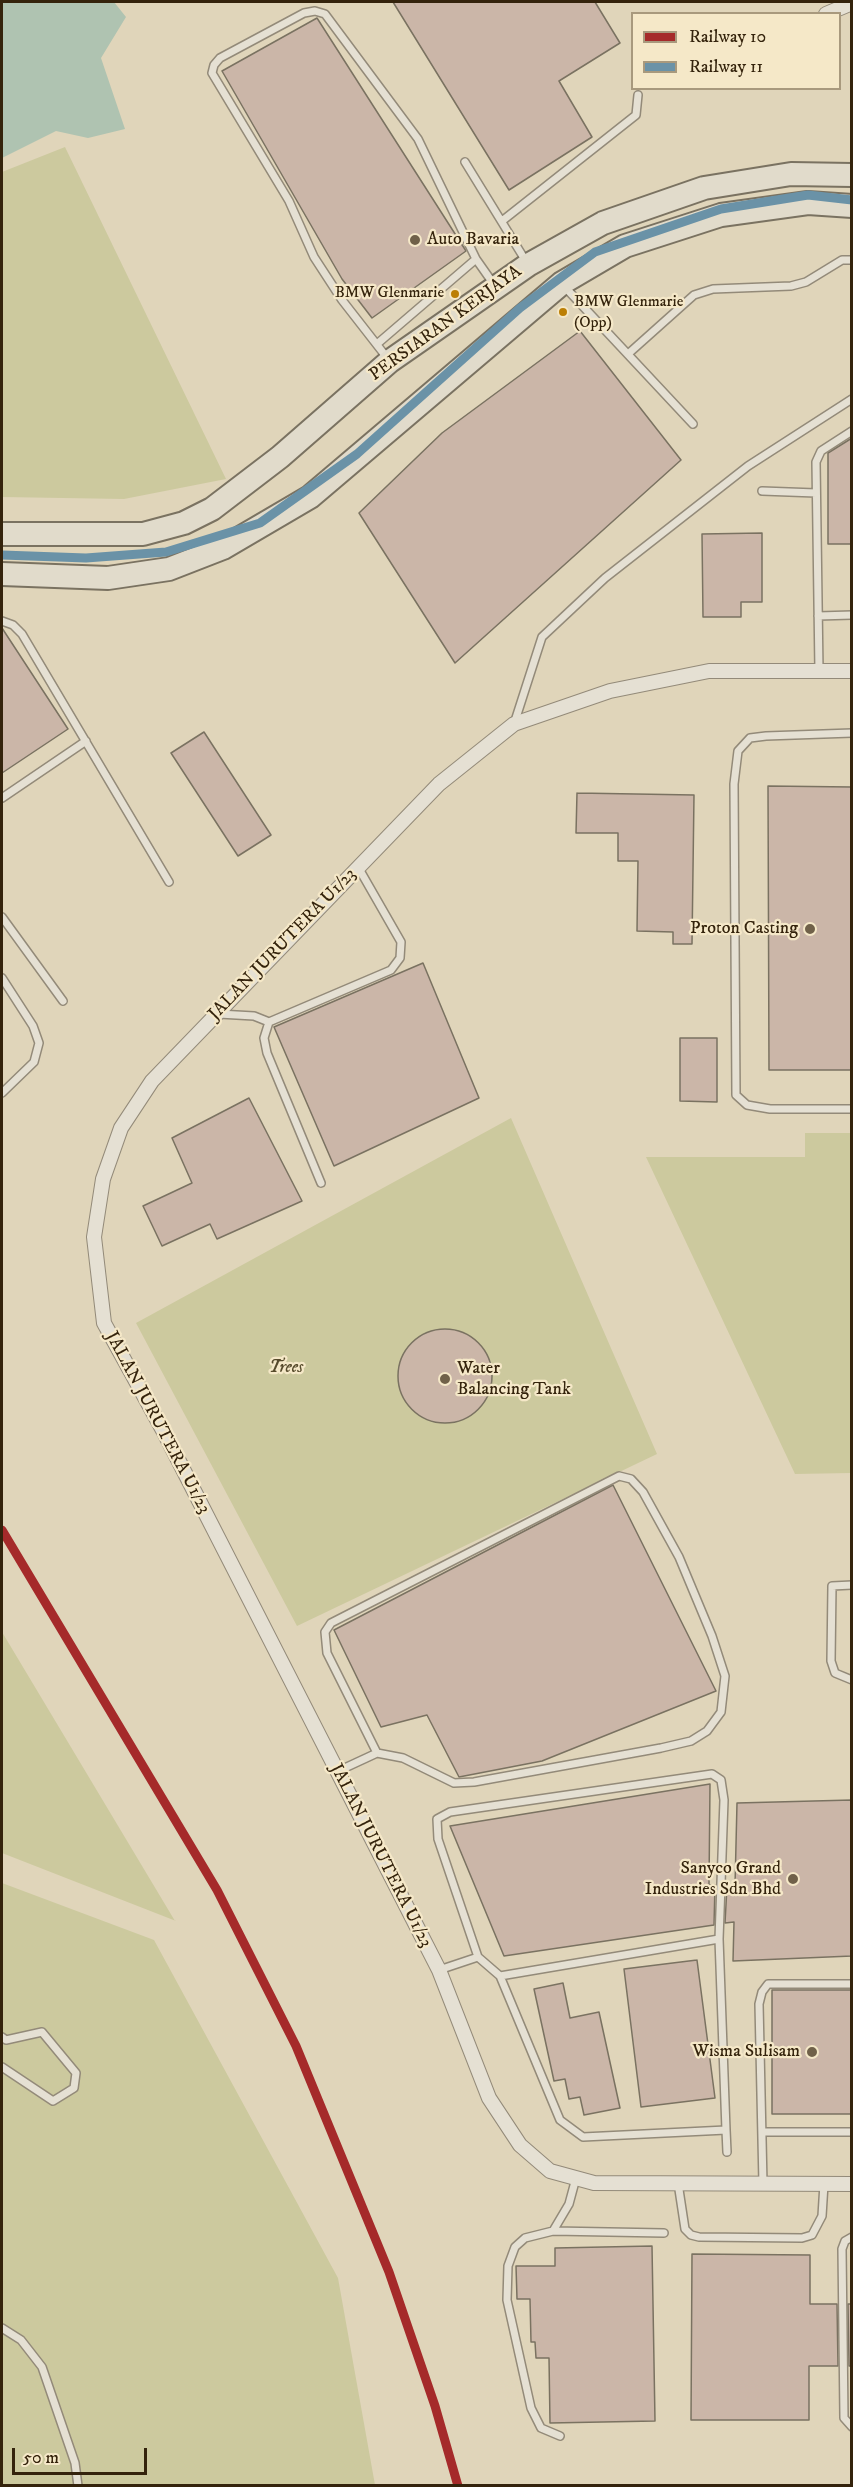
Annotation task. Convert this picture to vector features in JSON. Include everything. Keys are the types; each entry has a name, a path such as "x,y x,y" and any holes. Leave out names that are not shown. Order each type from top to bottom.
{"main road":[{"name":"PERSIARAN KERJAYA","path":"2,534 143,534 184,523 212,509 280,457 383,352 603,223 704,188 791,174 852,175"},
{"name":"PERSIARAN KERJAYA","path":"2,574 108,578 169,569 224,548 310,497 562,284 626,246 721,215 808,203 852,206"}],"street":[{"path":"831,12 852,3"},
{"name":"JALAN JURUTERA U1/23","path":"852,671 708,671 610,691 514,724 439,784 152,1081 121,1128 103,1179 94,1237 104,1323 165,1434 439,1970 489,2098 520,2145 550,2171 594,2183 852,2184"}],"lane":[{"path":"476,259 383,352 342,300 314,257 288,201 212,73 214,65 220,58 304,13 325,14 418,139 476,259 495,286"},
{"path":"502,221 636,115 638,95"},
{"path":"465,162 528,265"},
{"path":"628,354 694,295 713,289 791,286 806,282 842,260 852,260"},
{"path":"562,284 693,424"},
{"path":"514,724 542,637 605,578 748,466 852,399"},
{"path":"819,671 816,462 821,451 852,431"},
{"path":"762,491 816,493"},
{"path":"818,616 852,615"},
{"path":"2,621 13,625 22,634 169,882"},
{"path":"852,732 750,738 738,751 734,784 736,1095 747,1105 770,1109 852,1109"},
{"path":"2,798 86,741"},
{"path":"217,1014 254,1017 269,1022 391,970 400,958 401,942 358,867"},
{"path":"2,917 63,1001"},
{"path":"2,978 33,1026 39,1043 34,1062 2,1093"},
{"path":"269,1022 264,1038 267,1053 321,1183"},
{"path":"336,1772 377,1753 403,1758 454,1783 474,1782 691,1742 707,1731 721,1712 725,1676 712,1636 679,1557 643,1492 632,1479 619,1476 331,1623 325,1632 327,1653 377,1753"},
{"path":"852,1586 832,1586 831,1661 835,1673 852,1680"},
{"path":"726,2130 583,2137 560,2120 500,1976 478,1957 438,1839 437,1819 450,1812 712,1774 721,1780 723,1800 719,1939 727,2152"},
{"path":"500,1976 719,1939"},
{"path":"439,1970 478,1957"},
{"path":"763,2184 759,2004 762,1992 768,1984 852,1984"},
{"path":"2,2037 6,2040 42,2032 76,2073 74,2088 54,2101 2,2067"},
{"path":"762,2132 852,2132"},
{"path":"553,2231 569,2204 576,2178"},
{"path":"678,2183 685,2229 691,2235 802,2238 812,2235 822,2216 824,2184"},
{"path":"560,2436 541,2428 531,2408 507,2300 508,2266 515,2247 525,2238 553,2231 664,2233"},
{"path":"852,2237 845,2241 842,2249 844,2418 852,2427"},
{"path":"2,2328 21,2340 42,2367 75,2463 78,2486"}],"green space":[{"path":"65,147 226,479 124,499 2,497 2,172"},
{"name":"Trees","path":"511,1118 657,1454 297,1626 136,1323","holes":["439,1330 454,1330 468,1335 480,1344 488,1357 492,1371 491,1386 486,1400 464,1419 449,1423 433,1421 418,1415 407,1403 400,1389 398,1373 402,1357 411,1344 424,1334"]},
{"path":"805,1133 851,1133 851,1473 795,1474 646,1157 805,1157"},
{"path":"2,1632 175,1920 2,1853"},
{"path":"2,1883 154,1940 338,2278 375,2485 2,2485"}],"shaded area":[{"path":"2,2 114,2 126,17 101,58 125,129 88,138 56,131 2,158"}],"building":[{"path":"393,2 595,2 620,43 559,81 592,137 509,190"},
{"path":"317,18 466,251 372,318 342,279 222,71"},
{"path":"580,331 681,460 455,663 359,513 442,433"},
{"path":"852,438 852,544 828,544 828,453"},
{"path":"762,533 762,602 741,602 741,617 703,617 702,534"},
{"path":"2,628 68,729 2,773"},
{"path":"204,732 271,835 238,856 171,753"},
{"name":"Proton Casting","path":"768,786 852,787 852,1070 769,1070"},
{"path":"577,793 694,795 692,944 673,944 673,932 637,931 638,861 618,861 618,833 576,833"},
{"path":"423,963 479,1098 334,1166 274,1027"},
{"path":"680,1038 717,1038 717,1102 680,1101"},
{"path":"249,1098 302,1201 217,1239 210,1224 162,1246 143,1206 192,1183 172,1138"},
{"name":"Water Balancing Tank","path":"445,1329 463,1333 478,1343 488,1358 492,1376 488,1394 478,1409 463,1419 445,1423 427,1419 412,1409 402,1394 398,1376 402,1358 412,1343 427,1333"},
{"path":"613,1485 716,1691 542,1761 459,1777 427,1715 381,1727 334,1630"},
{"path":"710,1784 709,1885 715,1885 714,1925 504,1956 450,1826"},
{"name":"Sanyco Grand Industries Sdn Bhd","path":"852,1800 852,1956 733,1961 734,1922 725,1923 727,1886 735,1886 737,1803"},
{"path":"697,1960 715,2098 641,2107 624,1969"},
{"path":"563,1983 570,2018 599,2012 620,2108 584,2115 580,2097 569,2099 565,2079 554,2081 534,1989"},
{"name":"Wisma Sulisam","path":"772,1990 852,1990 852,2114 772,2114"},
{"path":"652,2246 655,2421 550,2423 549,2358 536,2358 535,2342 531,2342 530,2299 517,2299 516,2266 555,2266 555,2248"},
{"path":"692,2254 810,2255 810,2304 837,2304 838,2366 809,2366 809,2420 691,2420"},
{"path":"848,2304 852,2304 852,2366 849,2366"}],"rail line":[{"name":"11","path":"2,555 86,558 166,552 260,523 357,454 520,308 595,252 721,209 808,195 852,200"},
{"name":"10","path":"2,1530 217,1890 296,2046 389,2272 435,2406 458,2486"}],"place":[{"name":"Auto Bavaria","path":"415,240"},
{"name":"BMW Glenmarie","path":"455,294"},
{"name":"BMW Glenmarie (Opp)","path":"563,312"},
{"name":"Proton Casting","path":"810,929"},
{"name":"Water Balancing Tank","path":"445,1379"},
{"name":"Sanyco Grand Industries Sdn Bhd","path":"793,1879"},
{"name":"Wisma Sulisam","path":"812,2052"}]}
